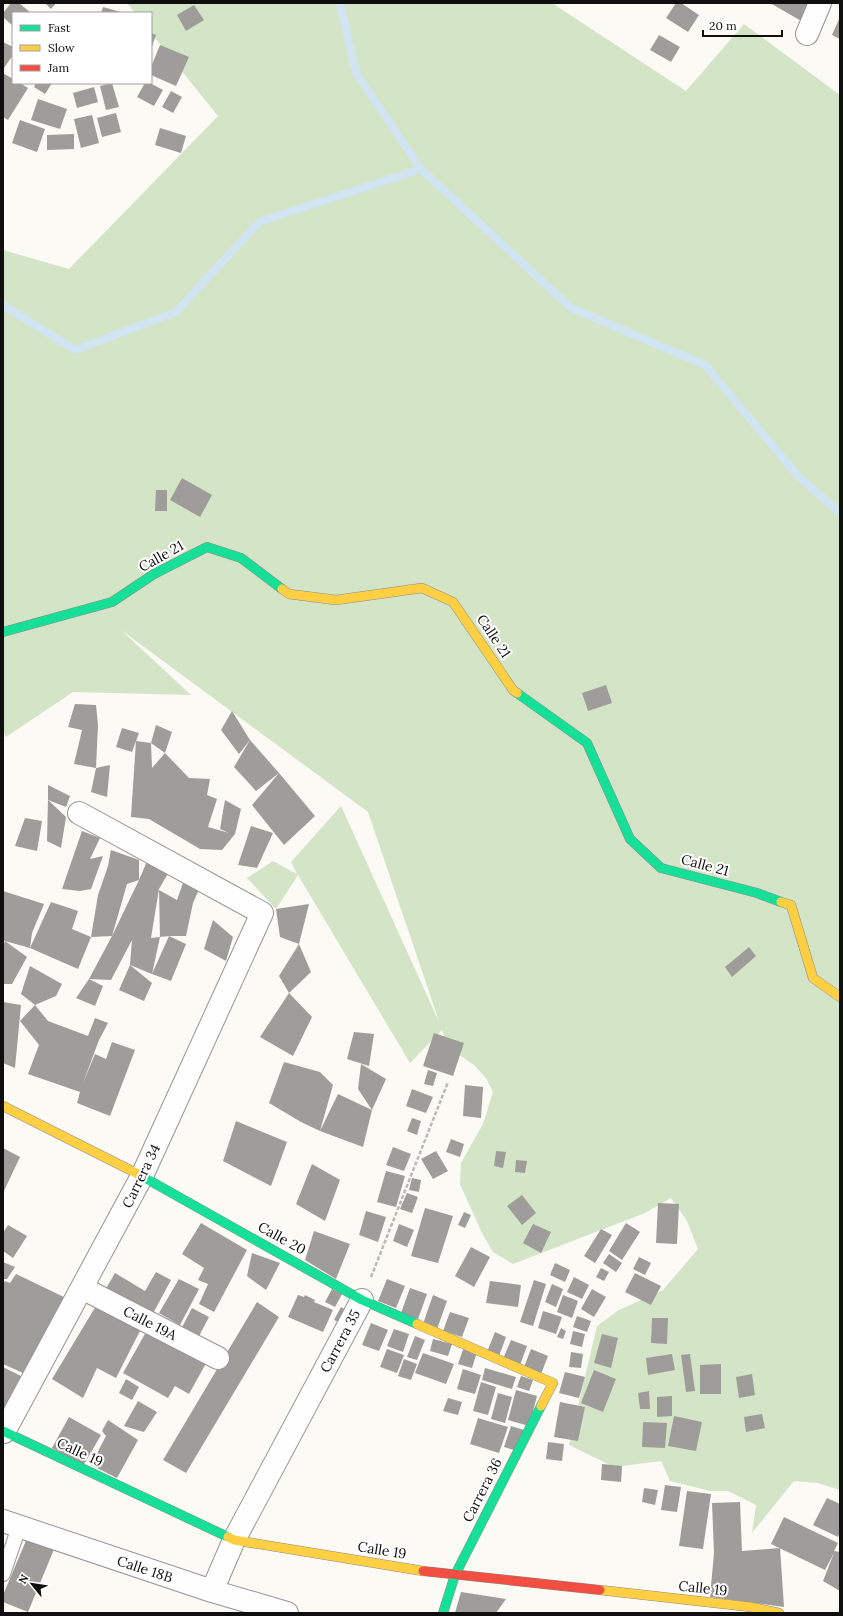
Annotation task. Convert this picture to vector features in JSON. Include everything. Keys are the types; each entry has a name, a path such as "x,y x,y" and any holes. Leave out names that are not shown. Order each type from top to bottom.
{"street":[{"path":"806,34 820,3"},
{"name":"Calle 21","path":"3,632 112,602 154,574 207,547 241,558 289,594 336,600 422,588 453,602 513,690 587,743 630,839 661,868 791,905 813,978 840,997"},
{"name":"Carrera 34","path":"4,1431 142,1176 262,913 79,813"},
{"name":"Calle 20","path":"3,1106 142,1176 362,1300 552,1383"},
{"name":"Calle 19A","path":"82,1288 218,1358"},
{"name":"Carrera 35","path":"212,1592 234,1540 362,1300"},
{"name":"Carrera 36","path":"443,1613 455,1575 552,1383"},
{"name":"Calle 19","path":"4,1431 234,1540 455,1575 751,1607 780,1613"},
{"name":"Calle 18B","path":"11,1524 212,1592 288,1613"}],"lane":[{"path":"3,1574 11,1524"}],"path":[{"name":"Carrera 35","path":"362,1300 448,1082"}],"green space":[{"path":"127,3 552,3 686,91 744,24 840,95 840,1490 818,1483 794,1481 752,1533 756,1505 728,1491 710,1491 670,1481 661,1461 614,1467 569,1445 597,1326 619,1310 663,1290 698,1249 687,1221 671,1198 645,1213 513,1264 493,1252 482,1233 460,1184 461,1163 483,1124 493,1092 486,1078 474,1065 449,1048 442,1030 410,1063 298,875 276,909 247,878 273,861 297,874 291,862 341,806 440,1024 368,812 121,630 191,695 73,692 6,737 3,731 3,250 69,269 218,116 152,34 152,12 134,12"}],"building":[{"path":"11,3 19,3 30,12 12,12 12,25 3,17 3,13"},
{"path":"45,3 56,3 51,9"},
{"path":"676,3 681,3 699,15 688,32 666,18"},
{"path":"770,3 814,3 803,22"},
{"path":"194,5 204,20 186,31 177,15"},
{"path":"103,7 121,12 101,12"},
{"path":"840,17 840,39 832,35"},
{"path":"152,33 156,35 152,46"},
{"path":"659,35 680,47 671,62 650,50"},
{"path":"3,42 12,46 12,56 4,68"},
{"path":"160,45 189,57 176,86 152,75 152,65"},
{"path":"3,73 12,78 12,84 22,84 28,88 8,120 3,117"},
{"path":"36,84 51,84 45,94 34,87"},
{"path":"112,84 119,107 106,110 100,86"},
{"path":"144,84 152,84 163,90 154,106 137,97"},
{"path":"94,87 98,102 77,108 73,93"},
{"path":"171,91 182,97 173,113 162,107"},
{"path":"38,99 67,109 60,129 31,120"},
{"path":"116,113 121,132 102,137 97,118"},
{"path":"92,115 99,143 81,148 74,119"},
{"path":"20,120 45,129 37,152 12,143"},
{"path":"160,128 186,136 181,153 155,145"},
{"path":"74,134 74,149 47,150 47,135"},
{"path":"182,478 212,495 200,517 170,500"},
{"path":"156,490 167,490 167,511 155,511"},
{"path":"606,685 612,703 588,711 582,693"},
{"path":"75,704 96,705 98,725 96,768 74,764 82,730 68,727"},
{"path":"232,711 250,740 239,754 221,730"},
{"path":"156,725 172,732 165,753 151,743"},
{"path":"122,728 139,733 132,752 116,747"},
{"path":"250,740 279,773 256,791 234,767"},
{"path":"136,741 151,743 152,768 165,753 189,778 210,779 207,795 217,799 208,827 229,833 220,829 225,800 241,809 235,834 222,850 200,849 149,819 131,817"},
{"path":"110,765 107,797 91,792 96,768"},
{"path":"279,773 315,816 284,845 252,805"},
{"path":"48,785 70,796 66,807 48,800"},
{"path":"48,800 66,817 61,848 47,841"},
{"path":"25,818 42,821 37,851 15,846"},
{"path":"251,826 273,833 257,868 238,865"},
{"path":"82,831 100,838 90,859 103,856 91,889 80,891 62,889"},
{"path":"111,850 139,860 139,880 127,884 112,936 91,937 98,895 108,866"},
{"path":"148,859 170,870 159,889 151,938 160,937 152,974 130,965 132,940 111,980 89,979 112,936"},
{"path":"184,880 200,887 193,903 186,936 160,937 159,890 177,900"},
{"path":"3,891 44,904 32,933 30,948 3,940"},
{"path":"51,902 78,911 72,929 91,937 78,969 30,948"},
{"path":"309,904 299,944 280,937 276,909"},
{"path":"213,920 233,937 226,961 204,949"},
{"path":"169,936 186,944 171,981 152,974"},
{"path":"5,941 27,957 12,984 3,984 3,946"},
{"path":"299,944 311,972 289,993 279,976"},
{"path":"749,947 756,956 732,977 725,967"},
{"path":"130,965 152,983 144,1001 119,990"},
{"path":"30,966 62,984 56,996 35,1005 21,994"},
{"path":"89,979 103,986 95,1006 76,998"},
{"path":"289,993 312,1017 293,1056 260,1037"},
{"path":"3,1002 21,1005 15,1068 3,1063"},
{"path":"35,1005 48,1021 88,1036 95,1018 108,1023 99,1040 83,1083 95,1054 106,1059 112,1042 135,1050 110,1116 77,1103 80,1092 28,1074 39,1045 20,1021"},
{"path":"354,1032 374,1034 369,1066 347,1059"},
{"path":"434,1033 464,1043 453,1076 423,1066"},
{"path":"284,1062 320,1072 333,1085 320,1131 301,1122 269,1103"},
{"path":"361,1064 386,1079 372,1110 358,1089"},
{"path":"428,1070 437,1073 433,1086 424,1084"},
{"path":"465,1085 483,1087 481,1118 463,1116"},
{"path":"412,1089 433,1097 426,1113 406,1106"},
{"path":"338,1094 372,1110 363,1147 320,1131"},
{"path":"412,1118 421,1121 417,1135 407,1131"},
{"path":"236,1121 287,1142 271,1186 223,1161"},
{"path":"451,1139 464,1144 460,1157 446,1152"},
{"path":"393,1147 411,1154 404,1171 386,1165"},
{"path":"3,1148 20,1157 3,1193"},
{"path":"436,1151 448,1171 433,1179 421,1159"},
{"path":"496,1151 506,1152 503,1168 494,1166"},
{"path":"516,1160 527,1161 525,1173 515,1172"},
{"path":"312,1164 340,1180 325,1221 296,1204"},
{"path":"386,1171 405,1176 396,1207 377,1202"},
{"path":"412,1178 421,1180 419,1192 409,1190"},
{"path":"407,1193 418,1197 412,1213 400,1209"},
{"path":"522,1195 536,1213 522,1225 507,1206"},
{"path":"658,1203 679,1204 677,1244 656,1243"},
{"path":"425,1208 453,1216 438,1263 411,1256"},
{"path":"366,1211 386,1217 378,1242 359,1235"},
{"path":"464,1212 471,1215 465,1228 458,1225"},
{"path":"201,1223 247,1250 214,1312 199,1304 208,1284 198,1280 204,1268 182,1254"},
{"path":"626,1223 640,1232 622,1260 609,1251"},
{"path":"399,1224 414,1230 407,1247 393,1241"},
{"path":"533,1224 551,1232 541,1253 523,1243"},
{"path":"8,1225 27,1236 13,1258 3,1251 3,1233"},
{"path":"601,1229 612,1235 595,1263 584,1256"},
{"path":"314,1231 350,1244 336,1279 305,1260"},
{"path":"471,1247 490,1257 474,1287 455,1276"},
{"path":"252,1253 280,1263 266,1290 247,1276"},
{"path":"609,1254 622,1263 616,1272 603,1263"},
{"path":"639,1257 651,1263 645,1275 633,1269"},
{"path":"3,1262 15,1267 7,1279 3,1279"},
{"path":"555,1263 570,1270 565,1282 550,1275"},
{"path":"601,1268 609,1272 604,1281 596,1277"},
{"path":"156,1272 171,1280 150,1319 104,1292 115,1273 145,1291"},
{"path":"635,1273 661,1286 651,1305 625,1292"},
{"path":"16,1274 66,1298 23,1373 3,1364 3,1284 5,1281 10,1283"},
{"path":"574,1277 589,1285 582,1299 567,1292"},
{"path":"179,1279 199,1289 180,1325 159,1313"},
{"path":"387,1279 405,1286 396,1308 378,1301"},
{"path":"534,1280 546,1284 533,1326 520,1322"},
{"path":"490,1281 521,1285 518,1307 486,1303"},
{"path":"552,1284 563,1289 556,1307 545,1302"},
{"path":"410,1288 427,1294 418,1319 401,1313"},
{"path":"332,1289 342,1294 335,1307 325,1302"},
{"path":"592,1289 606,1297 594,1317 581,1309"},
{"path":"298,1295 304,1297 305,1295 315,1300 314,1302 333,1310 323,1332 288,1317"},
{"path":"433,1295 447,1301 437,1329 423,1324"},
{"path":"563,1295 578,1301 572,1318 557,1312"},
{"path":"99,1301 141,1329 116,1378 97,1368 83,1398 52,1379"},
{"path":"257,1302 279,1317 186,1473 163,1460"},
{"path":"341,1307 349,1312 343,1324 334,1320"},
{"path":"192,1308 209,1317 197,1340 180,1331"},
{"path":"543,1311 562,1317 556,1334 538,1328"},
{"path":"450,1312 469,1318 462,1337 443,1331"},
{"path":"577,1316 591,1321 587,1332 573,1327"},
{"path":"652,1318 668,1318 667,1344 651,1343"},
{"path":"371,1323 388,1330 379,1351 362,1345"},
{"path":"150,1325 209,1358 189,1394 175,1386 168,1398 123,1373"},
{"path":"561,1328 566,1331 563,1339 557,1337"},
{"path":"394,1329 409,1334 403,1352 387,1346"},
{"path":"573,1331 585,1334 582,1347 570,1344"},
{"path":"495,1332 506,1337 499,1356 487,1352"},
{"path":"602,1334 618,1338 611,1368 594,1363"},
{"path":"415,1336 425,1340 417,1360 407,1357"},
{"path":"433,1339 452,1344 448,1356 430,1351"},
{"path":"511,1340 527,1346 520,1365 503,1359"},
{"path":"464,1347 477,1352 472,1368 458,1364"},
{"path":"387,1349 404,1355 397,1373 380,1367"},
{"path":"531,1349 548,1356 541,1374 524,1367"},
{"path":"571,1352 583,1354 581,1368 569,1367"},
{"path":"423,1353 454,1364 446,1384 415,1373"},
{"path":"672,1354 675,1370 648,1375 646,1358"},
{"path":"690,1354 695,1391 686,1392 681,1355"},
{"path":"404,1359 417,1364 411,1380 398,1376"},
{"path":"721,1364 721,1394 700,1394 700,1365"},
{"path":"3,1367 21,1376 3,1410"},
{"path":"485,1368 516,1377 512,1389 482,1380"},
{"path":"463,1369 481,1375 475,1394 457,1389"},
{"path":"594,1370 616,1379 603,1412 581,1403"},
{"path":"565,1372 585,1377 579,1398 559,1393"},
{"path":"752,1374 755,1395 739,1398 736,1377"},
{"path":"521,1376 533,1380 529,1391 517,1387"},
{"path":"126,1379 139,1387 132,1400 119,1393"},
{"path":"481,1382 496,1387 488,1415 473,1411"},
{"path":"516,1390 537,1396 529,1426 508,1420"},
{"path":"649,1391 650,1409 640,1409 638,1393"},
{"path":"498,1393 512,1397 505,1423 491,1419"},
{"path":"672,1396 672,1416 657,1417 657,1397"},
{"path":"448,1398 462,1402 458,1415 443,1411"},
{"path":"138,1401 157,1412 144,1432 124,1426"},
{"path":"560,1402 585,1407 578,1441 554,1437"},
{"path":"762,1414 765,1428 746,1432 744,1417"},
{"path":"674,1416 702,1422 696,1451 668,1446"},
{"path":"69,1417 101,1435 83,1466 52,1448"},
{"path":"478,1418 508,1427 499,1453 470,1444"},
{"path":"108,1420 138,1440 117,1478 91,1465 106,1436 102,1431"},
{"path":"643,1422 667,1423 665,1448 642,1447"},
{"path":"511,1426 524,1430 517,1451 504,1447"},
{"path":"548,1442 564,1444 562,1461 546,1459"},
{"path":"602,1464 622,1466 621,1482 601,1480"},
{"path":"665,1485 681,1487 677,1512 661,1510"},
{"path":"644,1488 658,1490 655,1505 642,1502"},
{"path":"687,1491 711,1494 703,1549 679,1546"},
{"path":"827,1498 840,1504 840,1532 838,1537 813,1525"},
{"path":"740,1502 742,1551 780,1548 784,1607 710,1597 714,1553 712,1503"},
{"path":"784,1517 838,1543 834,1551 840,1552 840,1591 823,1581 834,1553 825,1570 771,1544"},
{"path":"28,1536 55,1547 28,1612 3,1602 3,1595"},
{"path":"461,1592 506,1599 496,1613 455,1613"}],"waterway":[{"path":"340,3 356,73 421,169"},
{"path":"3,305 75,350 176,312 259,222 421,169 571,308 705,365 798,476 840,513"}],"traffic: fast":[{"path":"3,632 112,602 154,574 207,547 241,558 282,589"},
{"path":"517,693 587,743 630,839 661,868 757,893 781,902"},
{"path":"138,1174 362,1300 417,1324"},
{"path":"443,1613 455,1575 541,1406"},
{"path":"3,1431 228,1537"}],"traffic: slow":[{"path":"282,589 289,594 336,600 422,588 453,602 513,690 517,693"},
{"path":"781,902 791,905 813,978 840,997"},
{"path":"3,1106 138,1174"},
{"path":"417,1324 553,1383 541,1406"},
{"path":"228,1537 234,1540 423,1571"},
{"path":"600,1590 751,1607 779,1613"}],"traffic: jam":[{"path":"423,1571 600,1590"}]}
